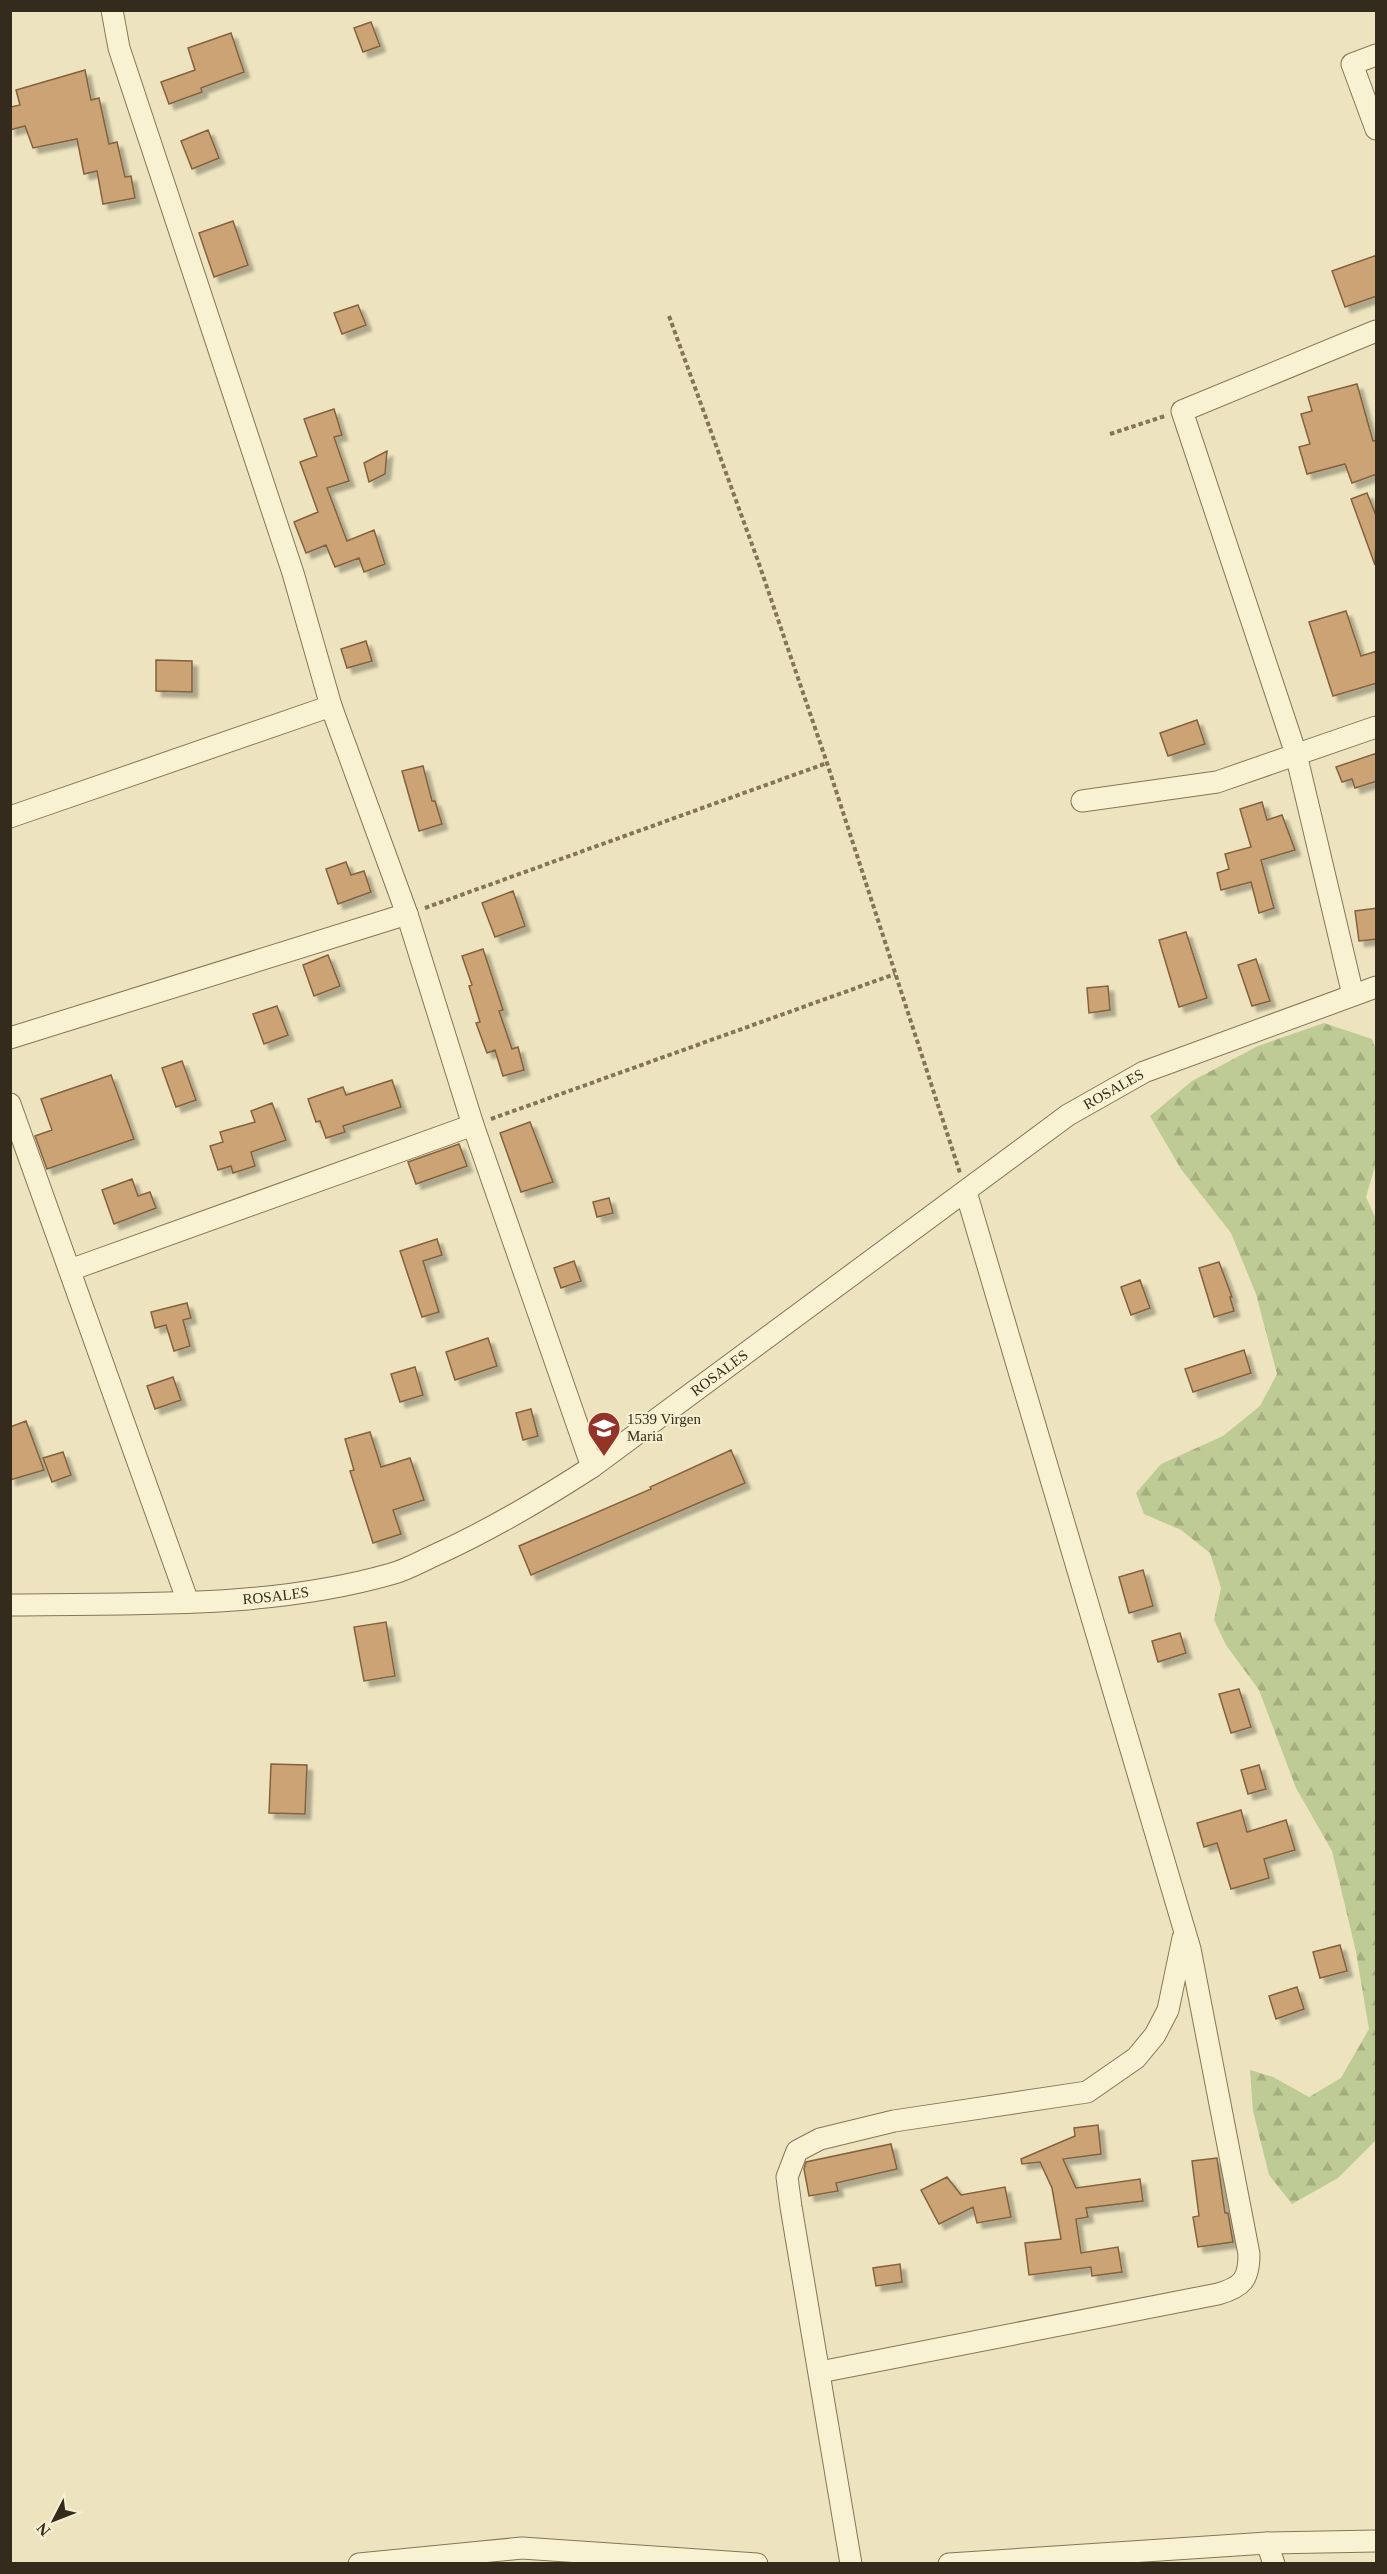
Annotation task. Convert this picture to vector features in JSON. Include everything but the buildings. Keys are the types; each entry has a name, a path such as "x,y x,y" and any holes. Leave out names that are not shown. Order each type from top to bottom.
{"street":[{"path":"112,10 119,48 293,573 331,706 407,914 473,1125 592,1467"},
{"path":"1377,55 1352,64 1377,129"},
{"path":"1353,995 1296,754 1182,411 1377,331"},
{"path":"10,817 331,706"},
{"path":"1082,801 1217,782 1377,727"},
{"path":"10,1038 407,914"},
{"name":"ROSALES","path":"10,1605 253,1600 325,1589 393,1573 527,1509 592,1467 1068,1115 1144,1072 1377,987"},
{"path":"10,1104 188,1602"},
{"path":"70,1270 473,1125"},
{"path":"820,2372 1218,2294 1242,2283 1249,2270 1249,2254 1184,1928 966,1192"},
{"path":"851,2564 787,2177 797,2151 820,2139 894,2121 1087,2092 1136,2058 1155,2035 1168,2010 1184,1928"},
{"path":"949,2564 1267,2543 1377,2541"},
{"path":"1267,2543 1274,2564"},
{"path":"359,2564 522,2548 757,2564"}],"path":[{"path":"669,316 758,561 827,763 966,1192"},
{"path":"1110,434 1182,411"},
{"path":"407,914 827,763"},
{"path":"473,1125 895,974"}],"green space":[{"path":"1324,1023 1372,1039 1376,1050 1376,1163 1366,1197 1376,1219 1376,2140 1338,2178 1292,2204 1269,2175 1253,2111 1250,2070 1273,2077 1309,2097 1341,2078 1369,2029 1356,1952 1332,1851 1296,1788 1259,1690 1226,1645 1214,1620 1221,1588 1210,1553 1181,1530 1144,1514 1136,1493 1161,1464 1223,1436 1260,1406 1277,1374 1256,1294 1231,1233 1181,1169 1150,1116 1192,1081 1258,1046"}],"place":[{"name":"1539 Virgen Maria","path":"604,1457"}]}
